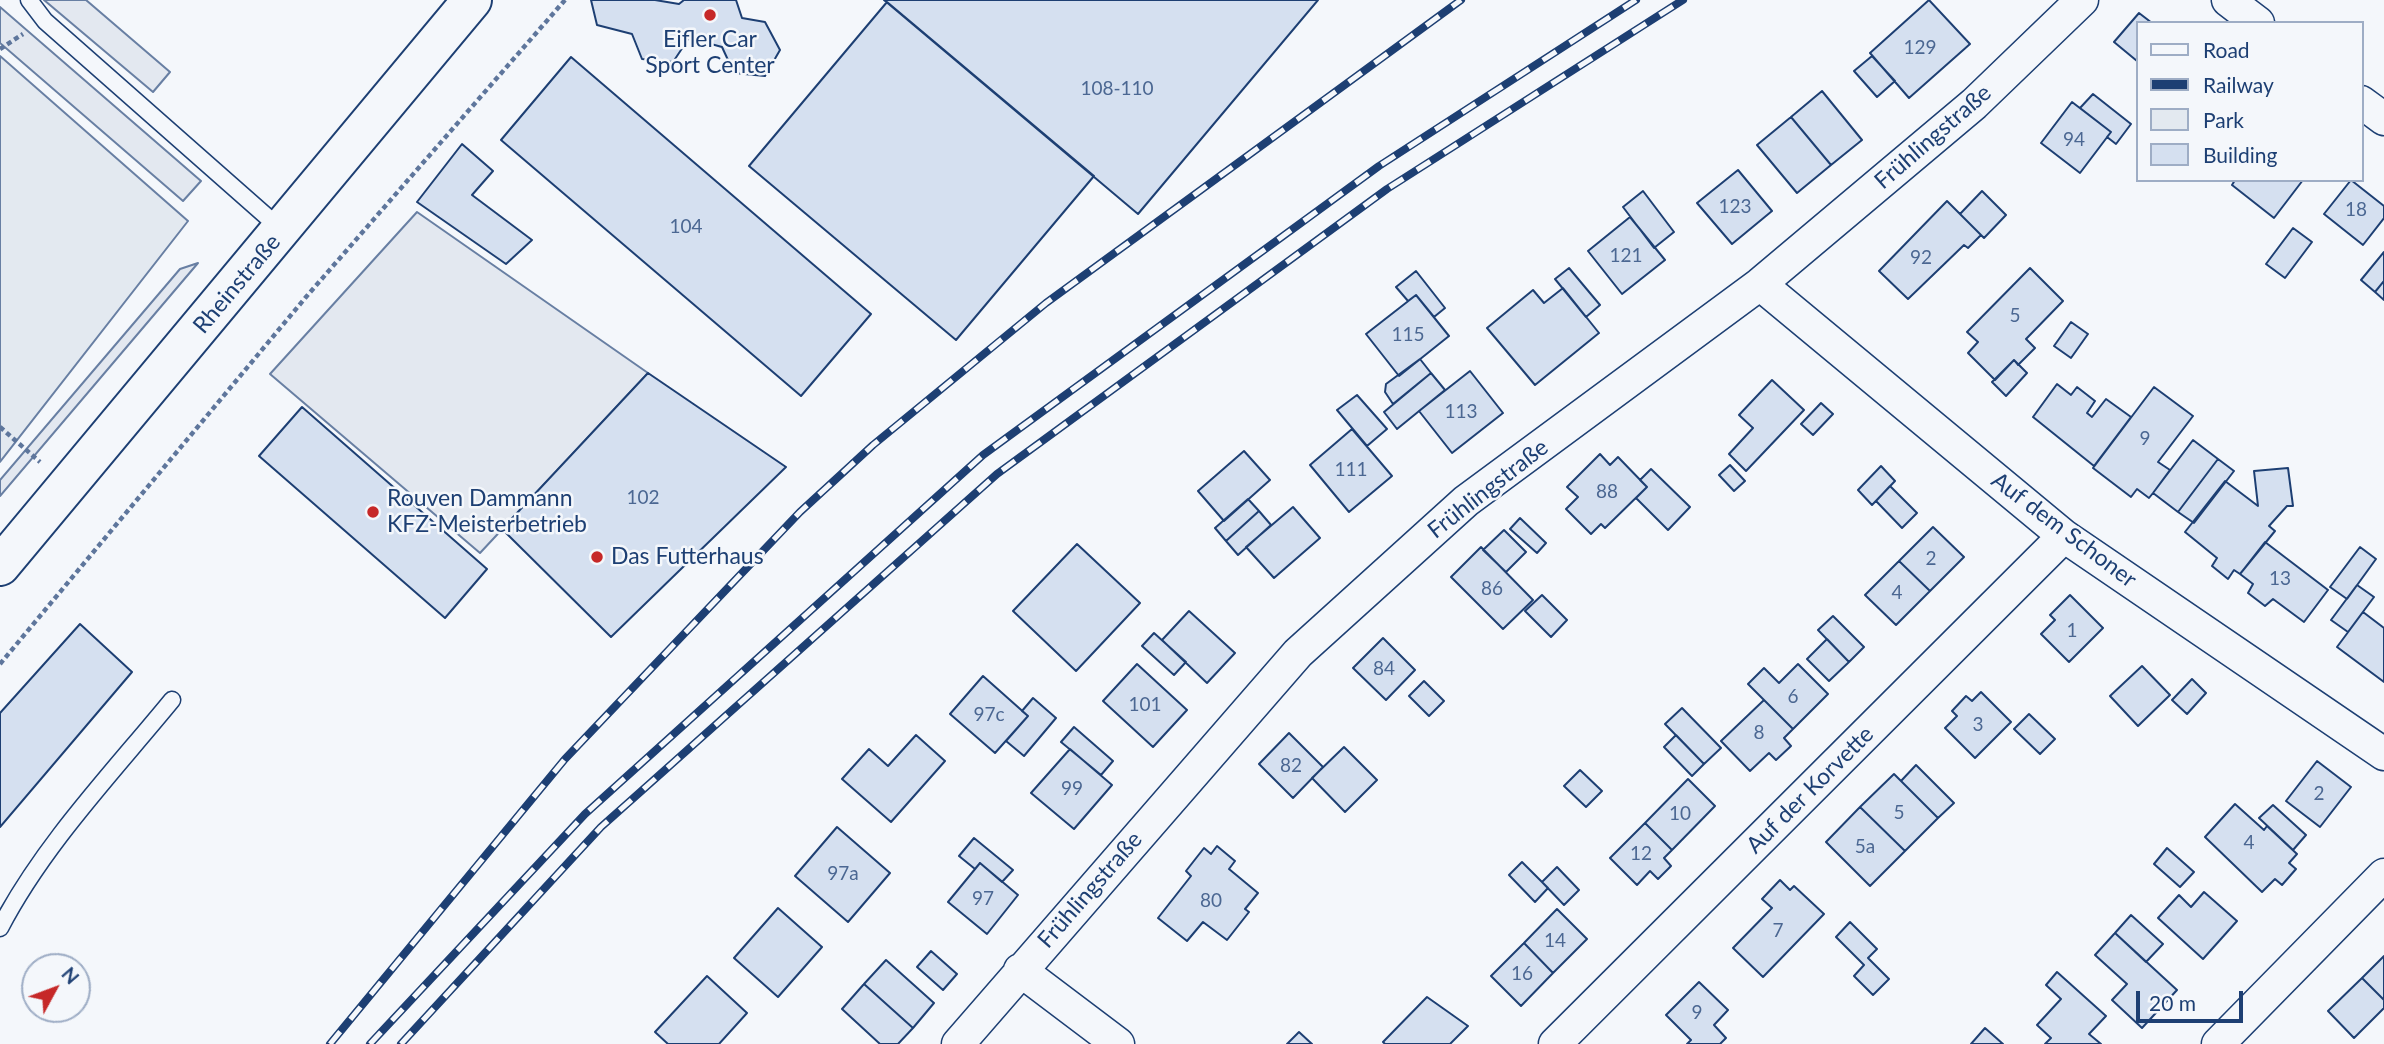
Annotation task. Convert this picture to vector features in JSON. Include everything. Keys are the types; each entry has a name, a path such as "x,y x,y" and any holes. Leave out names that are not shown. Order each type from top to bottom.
{"main road":[{"name":"Rheinstraße","path":"0,566 472,0"}],"street":[{"name":"Frühlingstraße","path":"958,1044 1298,653 1466,501 1760,284 1974,104 2082,0"},
{"path":"2228,0 2255,21"},
{"path":"2363,103 2384,119"},
{"name":"Auf dem Schoner","path":"1760,284 2064,536 2384,754"},
{"name":"Auf der Korvette","path":"1555,1044 2064,536"},
{"path":"2218,1044 2384,875"},
{"path":"1020,970 1118,1044"}],"lane":[{"path":"29,0 46,21 282,230"},
{"path":"0,928 12,905 69,827 172,700"}],"path":[{"path":"0,664 315,286 565,0"},
{"path":"0,427 67,486"}],"green space":[{"path":"0,56 188,221 0,462"}],"shaded area":[{"path":"44,0 86,0 170,72 153,92"},
{"path":"0,7 201,181 183,201 0,43"},
{"path":"417,212 648,373 480,553 270,374"},
{"path":"198,263 0,496 0,480 180,269"}],"building":[{"path":"591,0 655,0 679,4 684,0 736,0 742,18 765,22 780,50 765,76 734,73 722,47 689,38 673,62 642,59 632,34 597,25"},
{"path":"884,0 1318,0 1138,214"},
{"path":"1929,0 1970,44 1909,98 1870,53"},
{"path":"887,2 1094,176 956,340 749,166"},
{"path":"2139,13 2149,21 2136,21 2136,60 2114,42"},
{"path":"1872,56 1895,81 1877,97 1854,71"},
{"path":"571,57 871,314 801,396 501,140"},
{"path":"1822,91 1862,140 1831,165 1791,117"},
{"path":"2093,94 2131,124 2116,144 2107,137 2111,132 2080,108"},
{"path":"2072,102 2111,132 2080,173 2041,143"},
{"path":"1791,117 1831,165 1797,193 1757,145"},
{"path":"462,144 493,171 472,195 532,240 506,264 417,202"},
{"path":"1738,170 1772,211 1732,244 1697,203"},
{"path":"2234,182 2301,182 2274,218 2232,185"},
{"path":"2349,182 2354,182 2384,206 2384,218 2363,245 2324,214"},
{"path":"1643,191 1674,232 1654,248 1623,207"},
{"path":"1982,191 2006,215 1984,238 1960,214"},
{"path":"1947,201 1981,235 1968,248 1964,245 1908,299 1879,271"},
{"path":"1630,217 1665,260 1622,294 1588,251"},
{"path":"2293,228 2312,242 2285,278 2266,264"},
{"path":"2384,252 2384,281 2375,292 2361,280"},
{"path":"1569,268 1600,305 1586,317 1555,279"},
{"path":"2030,268 2063,301 2026,339 2035,348 2018,365 2014,360 1995,380 1968,353 1978,342 1967,332"},
{"path":"1416,271 1445,308 1434,317 1416,295 1408,301 1396,287"},
{"path":"2384,281 2384,300 2375,292"},
{"path":"1563,288 1599,333 1535,385 1487,328 1533,290 1544,303"},
{"path":"1416,295 1449,336 1399,376 1366,334"},
{"path":"2071,322 2088,334 2071,358 2054,346"},
{"path":"1420,359 1431,373 1393,404 1385,392 1386,384"},
{"path":"2014,360 2027,373 2006,396 1992,382"},
{"path":"1470,371 1503,413 1452,453 1419,411"},
{"path":"648,373 786,467 611,637 502,529"},
{"path":"1431,373 1445,390 1397,429 1384,412"},
{"path":"1772,380 1804,410 1746,471 1729,454 1753,428 1739,415"},
{"path":"2057,384 2071,395 2077,387 2095,401 2087,413 2092,417 2106,399 2131,417 2094,466 2033,417"},
{"path":"2154,387 2193,416 2158,462 2170,470 2153,493 2149,498 2137,489 2131,497 2093,468"},
{"path":"1357,395 1387,429 1367,446 1337,410"},
{"path":"1821,403 1833,414 1813,435 1801,424"},
{"name":"Rouven Dammann KFZ-Meisterbetrieb","path":"302,407 487,569 445,618 259,456"},
{"path":"1352,429 1392,476 1349,512 1310,465"},
{"path":"2193,440 2218,459 2178,512 2153,493"},
{"path":"1244,451 1270,480 1224,521 1198,491"},
{"path":"1600,454 1610,465 1618,457 1647,487 1605,528 1601,524 1591,534 1566,509 1578,497 1567,487"},
{"path":"2218,459 2234,471 2194,523 2178,512"},
{"path":"1730,465 1745,481 1734,491 1719,475"},
{"path":"1881,466 1895,481 1872,505 1858,490"},
{"path":"2288,468 2293,506 2287,506 2269,526 2275,531 2240,574 2234,570 2228,579 2212,566 2217,558 2185,532 2225,481 2258,506 2254,471"},
{"path":"1651,469 1690,507 1668,530 1636,498 1647,487 1640,480"},
{"path":"1890,486 1917,513 1902,528 1876,501"},
{"path":"1248,499 1259,511 1226,541 1215,528"},
{"path":"1293,507 1320,538 1274,578 1246,547"},
{"path":"1259,511 1271,525 1238,555 1226,541"},
{"path":"1520,518 1546,543 1537,553 1510,529"},
{"path":"1933,527 1964,557 1930,591 1899,561"},
{"path":"1504,530 1526,552 1506,572 1483,550"},
{"path":"2265,542 2328,590 2304,622 2273,599 2265,606 2248,593 2253,584 2240,574"},
{"path":"1077,544 1140,603 1076,671 1013,611"},
{"path":"1481,547 1533,600 1503,629 1451,577"},
{"path":"2360,547 2376,559 2347,599 2330,587"},
{"path":"1899,561 1930,591 1896,625 1865,595"},
{"path":"2357,585 2374,597 2348,632 2331,620"},
{"path":"1542,595 1567,620 1551,637 1525,611"},
{"path":"2070,595 2103,628 2069,662 2041,634 2055,620 2050,615"},
{"path":"1189,611 1235,653 1207,683 1162,640"},
{"path":"2363,612 2384,628 2384,682 2337,647"},
{"path":"1833,616 1864,647 1849,662 1818,630"},
{"path":"80,624 132,672 0,827 0,713"},
{"path":"1154,633 1186,662 1174,675 1142,646"},
{"path":"1383,638 1415,670 1386,700 1353,668"},
{"path":"1827,639 1849,662 1829,681 1807,659"},
{"path":"1137,664 1187,710 1153,747 1103,701"},
{"path":"1798,664 1828,694 1793,729 1748,684 1764,668 1779,683"},
{"path":"2142,666 2170,695 2138,726 2110,696"},
{"path":"983,676 1028,716 995,753 950,714"},
{"path":"2192,679 2206,693 2187,714 2172,700"},
{"path":"1424,681 1444,701 1429,716 1409,696"},
{"path":"1981,692 2011,722 1975,758 1945,728 1957,716 1952,711 1966,696 1972,701"},
{"path":"1033,698 1056,718 1024,756 1006,741 1028,716 1022,711"},
{"path":"1764,700 1793,729 1784,738 1791,746 1776,760 1769,753 1750,771 1721,741"},
{"path":"1682,708 1721,748 1704,764 1665,724"},
{"path":"2029,714 2055,739 2040,754 2014,729"},
{"path":"1074,727 1113,761 1101,775 1061,742"},
{"path":"1289,733 1323,767 1293,798 1259,764"},
{"path":"916,735 945,761 891,822 842,779 869,749 888,766"},
{"path":"1676,735 1704,764 1692,776 1664,747"},
{"path":"1344,747 1377,780 1345,812 1312,778"},
{"path":"1070,749 1112,785 1074,829 1031,793"},
{"path":"2317,761 2351,787 2320,827 2286,801"},
{"path":"1916,765 1954,803 1938,818 1901,781"},
{"path":"1580,770 1602,791 1586,807 1564,786"},
{"path":"1894,774 1938,818 1905,851 1860,807"},
{"path":"1688,779 1715,806 1672,850 1645,823"},
{"path":"2235,804 2264,830 2267,826 2297,854 2289,863 2296,869 2282,885 2275,879 2262,892 2205,837"},
{"path":"2273,805 2306,835 2293,850 2259,818"},
{"path":"1860,807 1905,851 1870,886 1826,842"},
{"path":"1645,823 1672,850 1664,858 1671,866 1658,879 1650,871 1637,885 1610,858"},
{"path":"837,827 890,873 848,922 795,876"},
{"path":"974,838 1013,870 1002,882 980,863 975,869 959,856"},
{"path":"1217,846 1235,861 1229,869 1258,893 1245,909 1249,912 1227,940 1203,922 1187,941 1158,918 1191,876 1186,871 1204,848 1211,854"},
{"path":"2167,848 2194,872 2180,887 2154,864"},
{"path":"1522,862 1548,888 1535,902 1509,875"},
{"path":"980,863 1018,895 987,934 948,902"},
{"path":"1557,867 1579,890 1564,905 1542,882"},
{"path":"1780,880 1790,890 1794,886 1824,914 1763,977 1733,948 1772,908 1762,899"},
{"path":"2204,892 2237,921 2203,959 2158,918 2179,895 2191,907"},
{"path":"778,908 822,947 778,997 734,958"},
{"path":"1557,909 1587,939 1553,973 1524,943"},
{"path":"2131,915 2163,944 2146,962 2115,933"},
{"path":"1850,922 1877,949 1868,958 1889,979 1873,995 1854,976 1864,965 1836,937"},
{"path":"2115,933 2177,990 2142,1028 2112,1000 2127,984 2095,955"},
{"path":"1524,943 1553,973 1521,1006 1491,976"},
{"path":"931,951 957,974 943,990 917,967"},
{"path":"2384,956 2384,1000 2362,978"},
{"path":"886,960 934,1003 913,1028 864,984"},
{"path":"2057,972 2106,1016 2089,1034 2101,1044 2045,1044 2051,1038 2037,1025 2061,999 2046,985"},
{"path":"707,976 747,1013 719,1044 668,1044 655,1032"},
{"path":"2362,978 2384,1000 2384,1008 2354,1038 2328,1011"},
{"path":"1699,982 1728,1010 1714,1025 1726,1038 1720,1044 1687,1044 1691,1040 1666,1015"},
{"path":"864,984 913,1028 898,1044 880,1044 842,1009"},
{"path":"1427,997 1468,1026 1450,1044 1385,1044 1383,1042"},
{"path":"1985,1028 2003,1044 1971,1044"},
{"path":"1299,1032 1312,1044 1287,1044"}],"railway":[{"path":"330,1044 565,759 800,512 873,445 1046,303 1461,0"},
{"path":"370,1044 585,814 983,455 1379,166 1636,0"},
{"path":"401,1044 601,827 997,474 1387,189 1683,0"}],"place":[{"name":"Eifler Car Sport Center","path":"710,15"},
{"name":"Rouven Dammann KFZ-Meisterbetrieb","path":"373,512"},
{"name":"Das Futterhaus","path":"597,557"}]}
